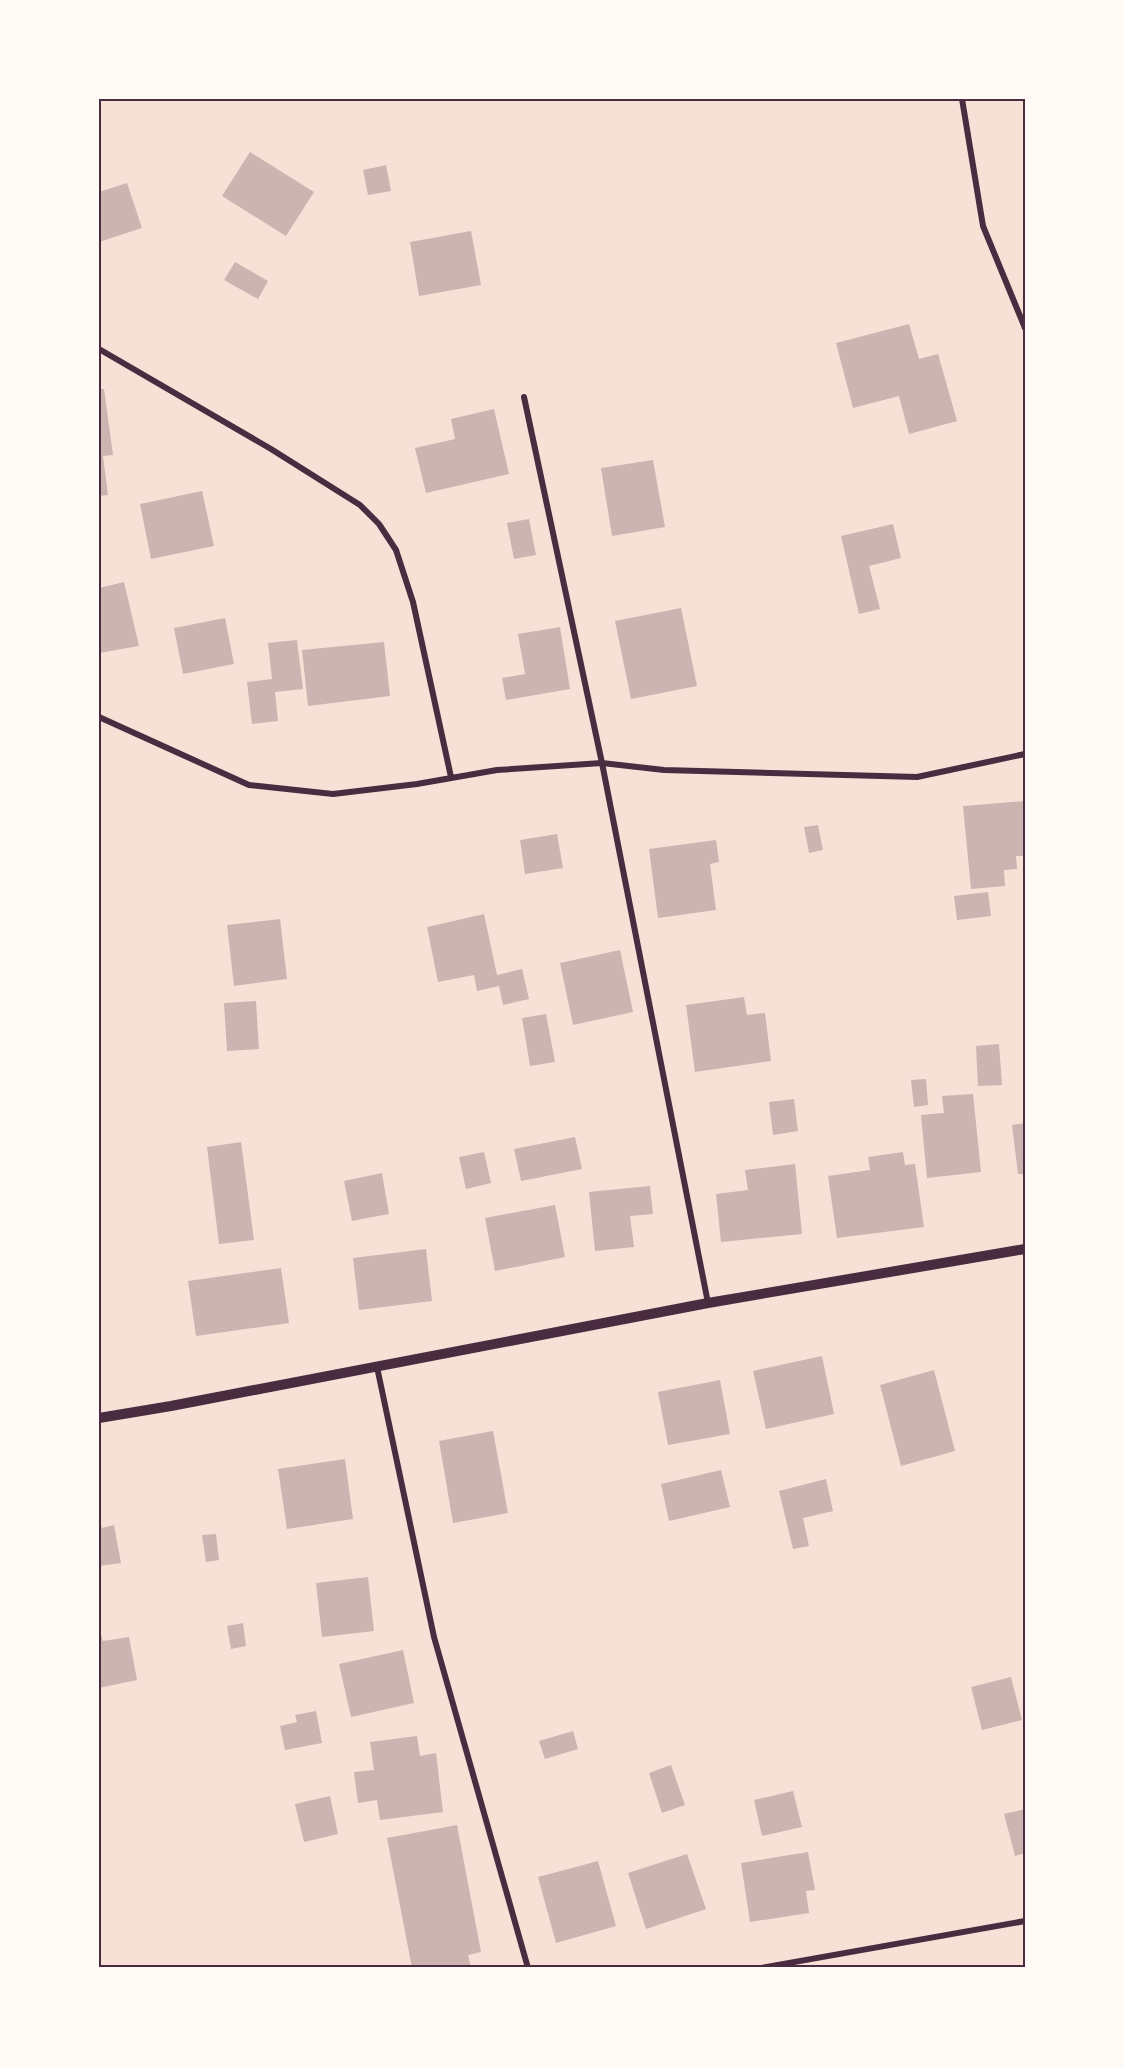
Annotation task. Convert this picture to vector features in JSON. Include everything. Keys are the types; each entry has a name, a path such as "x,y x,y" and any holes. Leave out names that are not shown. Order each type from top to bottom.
{"street":[{"path":"962,99 983,226 1025,328"},
{"path":"99,349 281,455 360,505 379,524 396,550 413,602 451,777"},
{"path":"524,397 602,763 708,1304"},
{"path":"99,717 249,785 333,794 417,784 497,770 602,763 664,770 917,777 1025,754"},
{"path":"99,1418 708,1304 1025,1249"},
{"path":"377,1367 434,1637 528,1968"},
{"path":"761,1968 1025,1921"}],"building":[{"path":"250,152 314,192 286,236 222,196"},
{"path":"386,165 391,191 368,195 363,170"},
{"path":"127,183 142,228 99,242 99,192"},
{"path":"471,231 481,285 419,296 410,242"},
{"path":"235,262 268,281 258,299 224,280"},
{"path":"909,324 919,359 938,354 957,421 909,434 899,396 853,408 836,343"},
{"path":"99,389 104,389 113,455 103,456 108,495 99,496"},
{"path":"494,409 509,474 426,493 415,448 455,439 451,419"},
{"path":"653,460 665,527 612,536 601,468"},
{"path":"202,491 214,546 151,559 140,504"},
{"path":"529,519 536,555 514,559 507,523"},
{"path":"893,524 901,558 869,566 880,609 859,614 841,536"},
{"path":"124,582 139,646 99,653 99,588"},
{"path":"681,608 697,686 631,699 615,621"},
{"path":"225,618 234,664 183,674 174,628"},
{"path":"560,627 570,689 506,700 502,678 525,674 518,634"},
{"path":"297,640 303,689 275,692 278,721 252,724 247,682 272,679 268,643"},
{"path":"384,642 390,696 308,706 302,650"},
{"path":"1025,801 1025,856 1016,856 1017,869 1004,870 1005,886 971,889 963,806"},
{"path":"818,825 823,850 809,853 804,827"},
{"path":"557,834 563,868 525,874 520,840"},
{"path":"716,840 719,862 710,864 716,910 658,918 649,849"},
{"path":"988,892 991,916 957,920 954,896"},
{"path":"484,914 497,975 522,969 529,999 503,1005 499,986 477,991 474,975 438,982 427,927"},
{"path":"280,919 287,979 234,986 227,925"},
{"path":"620,950 633,1012 573,1025 560,963"},
{"path":"744,997 747,1015 765,1013 771,1061 695,1072 686,1005"},
{"path":"256,1001 259,1049 227,1051 224,1003"},
{"path":"546,1014 555,1062 530,1066 522,1018"},
{"path":"999,1044 1002,1085 978,1086 976,1046"},
{"path":"926,1079 928,1105 914,1107 911,1080"},
{"path":"973,1094 981,1172 927,1178 921,1115 944,1113 942,1096"},
{"path":"794,1099 798,1131 773,1135 769,1102"},
{"path":"1025,1123 1025,1174 1018,1174 1012,1125"},
{"path":"575,1137 582,1169 521,1181 514,1149"},
{"path":"241,1142 254,1240 219,1244 207,1147"},
{"path":"484,1152 491,1183 466,1189 459,1157"},
{"path":"903,1152 905,1165 915,1164 924,1227 837,1238 828,1176 870,1170 868,1157"},
{"path":"795,1164 802,1234 721,1242 716,1194 748,1190 745,1170"},
{"path":"382,1173 389,1214 352,1221 344,1181"},
{"path":"650,1186 653,1214 630,1216 634,1247 595,1251 589,1192"},
{"path":"555,1205 565,1257 495,1271 485,1218"},
{"path":"426,1249 432,1301 359,1310 353,1258"},
{"path":"281,1268 289,1323 196,1336 188,1281"},
{"path":"822,1356 834,1414 766,1429 753,1371"},
{"path":"934,1370 955,1451 901,1466 880,1385"},
{"path":"720,1380 730,1434 668,1445 658,1392"},
{"path":"493,1431 508,1513 453,1523 439,1441"},
{"path":"345,1459 353,1519 287,1529 278,1469"},
{"path":"721,1470 730,1507 669,1521 661,1484"},
{"path":"826,1479 833,1511 803,1518 809,1546 793,1549 779,1491"},
{"path":"99,1517 102,1528 114,1525 121,1563 99,1566"},
{"path":"216,1534 219,1560 206,1562 202,1535"},
{"path":"368,1577 374,1631 322,1637 316,1583"},
{"path":"243,1623 246,1646 231,1649 227,1626"},
{"path":"99,1628 103,1641 129,1637 137,1680 99,1688"},
{"path":"403,1650 414,1703 351,1717 339,1664"},
{"path":"1011,1677 1022,1720 982,1730 971,1687"},
{"path":"316,1711 322,1743 285,1750 280,1726 297,1722 295,1715"},
{"path":"573,1731 578,1749 545,1759 539,1741"},
{"path":"417,1736 420,1756 436,1753 443,1812 380,1820 377,1800 358,1803 354,1772 374,1770 370,1742"},
{"path":"671,1765 685,1805 662,1813 649,1773"},
{"path":"793,1791 802,1827 762,1836 754,1800"},
{"path":"330,1796 338,1834 304,1842 295,1804"},
{"path":"1025,1809 1025,1853 1015,1856 1004,1814"},
{"path":"457,1825 481,1952 468,1955 471,1968 412,1968 387,1838"},
{"path":"808,1852 815,1890 806,1891 809,1913 750,1922 741,1863"},
{"path":"687,1854 706,1909 646,1929 628,1873"},
{"path":"598,1861 616,1926 556,1943 538,1877"}]}
